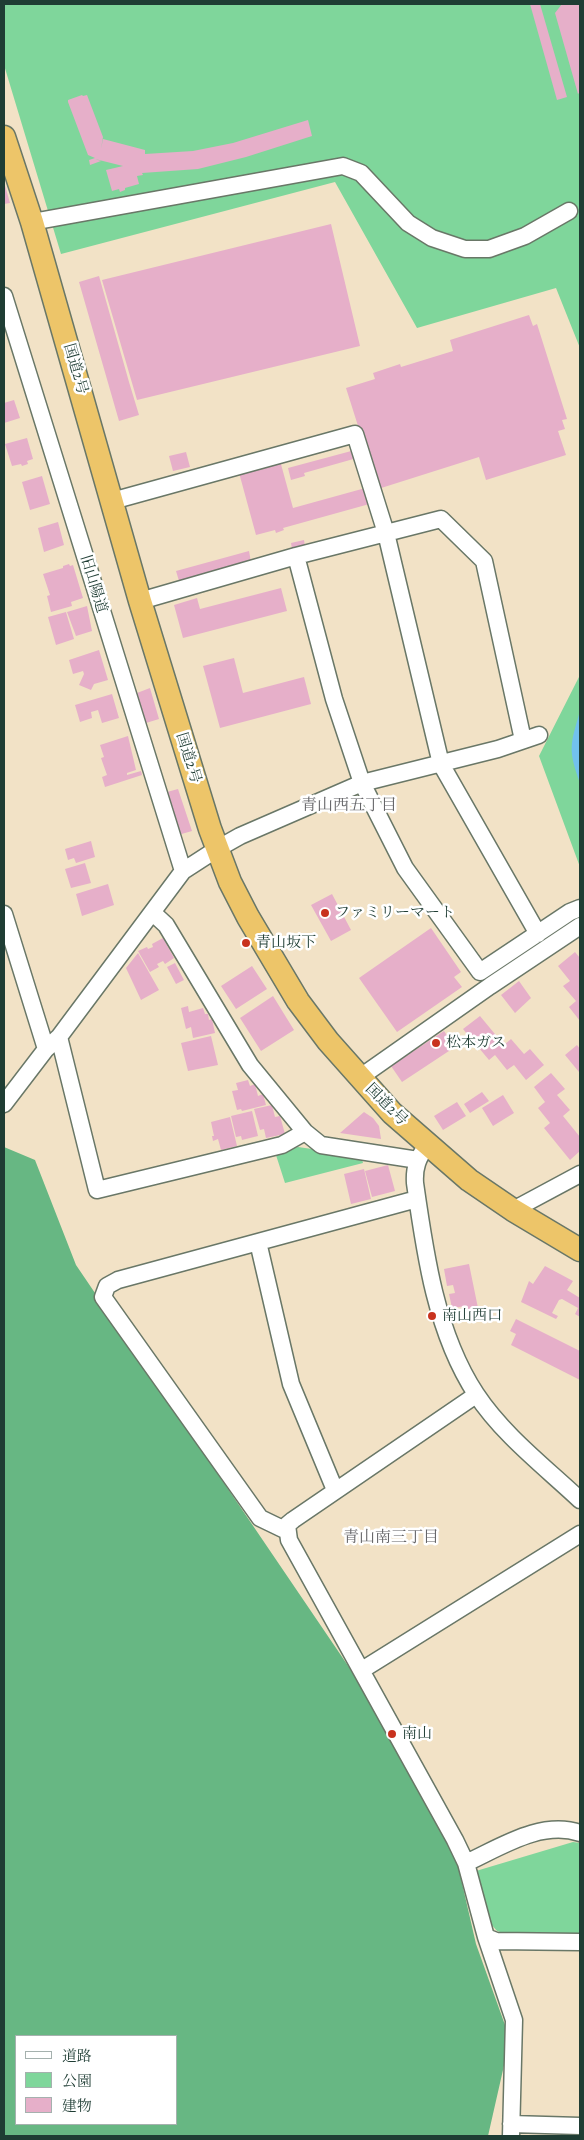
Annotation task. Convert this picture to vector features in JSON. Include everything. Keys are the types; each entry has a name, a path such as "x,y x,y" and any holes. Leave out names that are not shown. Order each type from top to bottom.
{"highway":[{"name":"国道2号","path":"4,137 32,222 140,600 217,850 235,891 282,976 328,1042 392,1113 422,1152 470,1180 513,1210 580,1250"}],"street":[{"path":"32,222 343,166 361,172 408,223 432,238 465,249 489,250 525,236 569,211"},
{"name":"旧山陽道","path":"4,296 183,871"},
{"path":"112,501 355,434 386,533 441,764 538,934"},
{"path":"140,600 296,556 441,520 484,561 523,740"},
{"path":"296,556 334,699 362,783 405,868 480,972 570,912 580,908"},
{"path":"4,1104 46,1049 59,1037 183,871 240,836 362,783 498,749 539,735"},
{"path":"153,913 166,925 250,1065 305,1132 321,1145 422,1152 414,1174 417,1200 439,1311 458,1360 476,1395 502,1427 580,1500"},
{"path":"4,914 46,1049"},
{"path":"359,1078 490,986 580,926"},
{"path":"59,1037 97,1190 282,1145 305,1132"},
{"path":"513,1210 580,1174"},
{"path":"287,1531 260,1518 104,1297 107,1286 118,1280 417,1200"},
{"path":"258,1242 291,1384 335,1490"},
{"path":"476,1395 293,1520 287,1525 287,1531 289,1540 362,1670 466,1863 486,1937 514,2020 511,2130 580,2126"},
{"path":"362,1670 580,1534"},
{"path":"466,1863 525,1836 551,1830 568,1829 580,1833"},
{"path":"486,1937 496,1941 580,1942"}],"green space":[{"path":"4,4 580,4 580,348 556,288 417,328 335,182 61,254 4,65"},
{"path":"580,675 580,867 539,756"},
{"path":"4,1147 35,1160 76,1265 355,1676 453,1844 476,1944 510,2039 488,2136 4,2136"},
{"path":"298,1147 361,1156 363,1163 285,1183 275,1152"},
{"path":"573,1842 580,1843 580,1934 503,1933 497,1931 491,1924 476,1871"}],"water":[{"path":"580,711 580,783 572,755 572,740"}],"building":[{"path":"530,4 540,4 567,97 557,100"},
{"path":"562,4 580,4 580,92 578,94 555,13"},
{"path":"87,95 103,137 101,149 103,139 145,150 145,154 193,151 233,143 308,120 312,136 246,157 198,169 142,173 143,175 137,176 139,184 125,188 125,190 120,192 119,189 112,191 106,170 123,166 95,159 101,161 90,165 89,160 95,158 88,155 68,102 68,100"},
{"path":"4,182 10,203 4,204"},
{"path":"331,224 360,346 137,400 102,280"},
{"path":"99,276 139,415 119,421 79,282"},
{"path":"529,315 533,326 537,324 567,419 562,420 565,429 558,431 566,455 486,480 479,457 378,489 346,388 375,379 373,373 400,364 401,367 453,351 450,340"},
{"path":"14,400 20,418 4,423 4,403"},
{"path":"27,438 33,459 27,461 28,464 22,466 21,464 12,466 5,444"},
{"path":"355,450 357,458 304,473 305,476 291,480 288,468"},
{"path":"186,452 190,467 173,471 169,456"},
{"path":"279,457 293,508 369,487 373,503 283,528 284,530 276,533 275,530 256,535 238,469"},
{"path":"42,476 50,504 30,510 22,482"},
{"path":"58,522 64,545 44,552 38,528"},
{"path":"304,540 305,546 292,549 291,543"},
{"path":"249,551 251,562 179,581 176,571"},
{"path":"69,564 70,566 73,565 83,598 71,602 72,606 51,612 47,596 50,595 43,574 63,568 63,566"},
{"path":"281,588 287,611 183,638 174,605 197,598 200,609"},
{"path":"87,606 92,631 76,636 67,612"},
{"path":"66,612 74,639 56,645 48,617"},
{"path":"99,650 108,680 94,684 91,690 79,685 84,674 83,671 73,674 69,660"},
{"path":"234,658 243,693 304,677 311,704 220,728 203,666"},
{"path":"150,688 159,719 146,723 137,693"},
{"path":"112,694 119,718 102,723 98,710 91,712 92,718 80,722 75,705"},
{"path":"128,736 136,770 127,773 127,775 141,771 142,775 105,787 102,777 107,775 101,758 104,757 100,745"},
{"path":"178,789 192,831 178,835 167,792"},
{"path":"91,841 95,857 76,863 74,858 68,860 65,849"},
{"path":"85,863 91,883 71,888 65,869"},
{"path":"108,884 114,905 82,916 76,894"},
{"path":"332,894 351,930 331,941 311,905"},
{"path":"431,928 461,972 454,977 462,987 397,1032 359,978"},
{"path":"163,938 174,958 165,964 163,961 157,964 159,967 150,972 138,951 147,947 148,949 153,947 152,944"},
{"path":"575,952 580,958 580,1021 569,1007 576,1001 563,986 570,981 558,966"},
{"path":"138,953 159,990 141,1000 126,968"},
{"path":"175,963 184,980 176,984 167,967"},
{"path":"252,966 267,989 236,1009 221,986"},
{"path":"519,981 531,998 515,1013 501,995"},
{"path":"273,996 294,1030 261,1051 240,1018"},
{"path":"188,1006 189,1012 203,1008 205,1014 208,1014 209,1020 212,1019 215,1033 193,1038 191,1027 186,1029 181,1008"},
{"path":"480,1016 504,1045 511,1039 524,1054 530,1049 544,1065 526,1080 514,1065 507,1070 495,1055 489,1060 463,1029"},
{"path":"444,1031 455,1047 402,1082 391,1066"},
{"path":"211,1036 218,1065 188,1071 181,1043"},
{"path":"577,1045 580,1049 579,1072 565,1055"},
{"path":"551,1073 565,1089 557,1095 570,1110 563,1116 580,1137 580,1151 570,1160 544,1128 550,1123 538,1108 545,1102 534,1087"},
{"path":"248,1080 250,1086 255,1084 258,1096 263,1094 266,1105 242,1111 241,1109 237,1110 232,1091 238,1090 236,1083"},
{"path":"482,1092 489,1101 470,1113 464,1104"},
{"path":"503,1095 514,1113 493,1126 482,1108"},
{"path":"457,1102 466,1116 443,1130 434,1116"},
{"path":"272,1105 275,1117 280,1116 285,1134 266,1138 264,1129 260,1130 254,1109"},
{"path":"252,1111 258,1136 242,1140 241,1136 236,1137 231,1116"},
{"path":"364,1112 373,1118 379,1126 381,1139 340,1133"},
{"path":"230,1117 237,1146 221,1150 218,1139 213,1141 212,1136 214,1136 211,1122"},
{"path":"388,1165 395,1191 372,1197 365,1171"},
{"path":"364,1169 371,1199 351,1204 344,1174"},
{"path":"469,1264 478,1308 468,1310 467,1306 452,1308 449,1294 455,1293 453,1285 447,1286 444,1269"},
{"path":"545,1266 573,1281 567,1290 580,1298 580,1317 575,1314 578,1308 562,1299 559,1300 552,1313 558,1316 556,1319 521,1302 529,1281 533,1284"},
{"path":"516,1319 580,1351 580,1380 511,1345 516,1334 510,1331"}],"place":[{"name":"ファミリーマート","path":"325,913"},
{"name":"青山坂下","path":"246,943"},
{"name":"松本ガス","path":"436,1043"},
{"name":"南山西口","path":"432,1316"},
{"name":"南山","path":"392,1734"}],"district":[{"name":"青山西五丁目","path":"349,806"},
{"name":"青山南三丁目","path":"391,1538"}]}
